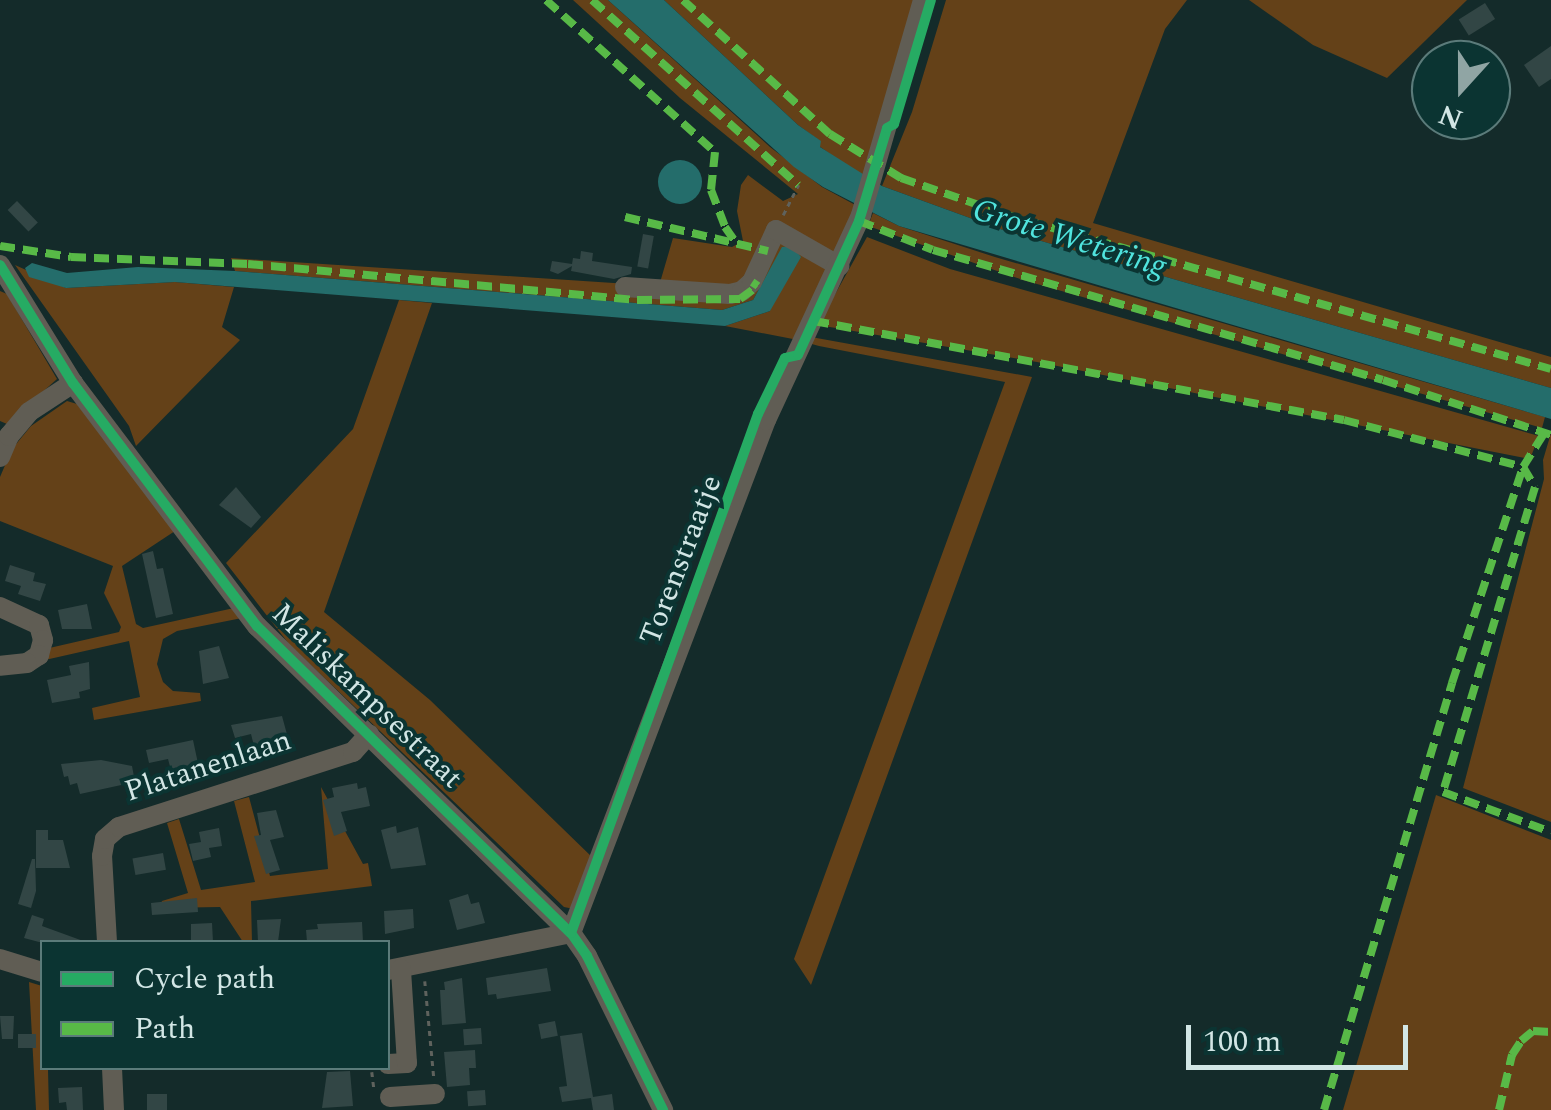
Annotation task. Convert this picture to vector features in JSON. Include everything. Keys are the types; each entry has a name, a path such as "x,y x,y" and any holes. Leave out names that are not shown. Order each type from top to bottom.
{"street":[{"name":"Torenstraatje","path":"571,933 766,420 862,214 922,0"},
{"path":"624,287 730,294 742,291 752,282 776,230 839,266"},
{"name":"Maliskampsestraat","path":"0,265 73,383 257,626 571,933 588,956 663,1110"},
{"path":"0,457 9,436 29,412 73,383"},
{"path":"0,607 39,625 43,640 39,655 26,663 0,666"},
{"name":"Platanenlaan","path":"107,940 102,856 105,839 119,827 352,752 369,734"},
{"path":"390,1066 407,1063 394,970 571,933"},
{"path":"0,958 40,971"},
{"path":"112,1070 114,1110"},
{"path":"388,1070 392,1103 435,1094"}],"path":[{"path":"776,230 798,184"},
{"path":"424,965 435,1094"}],"shaded area":[{"path":"573,0 608,0 770,147 822,187 859,207 798,340 725,326 770,311 774,263 753,300 722,310 235,271 231,258 659,286 673,238 732,247 743,241 737,211 741,185 748,175 783,201 798,194 680,98"},
{"path":"664,0 920,0 865,179 819,146 820,141"},
{"path":"946,0 1187,0 1165,29 1093,223 1551,357 1551,388 1003,230 882,186 912,112"},
{"path":"1249,0 1467,0 1426,40 1411,40 1411,55 1387,78 1313,45"},
{"path":"873,213 899,226 995,257 1545,417 1542,428 1023,280 868,226"},
{"path":"867,237 950,269 1539,436 1530,459 1037,362 818,325"},
{"path":"15,265 66,288 175,282 234,287 222,327 240,340 136,446 129,426"},
{"path":"0,291 7,294 57,379 7,424 0,421"},
{"path":"399,300 432,303 324,612 430,700 594,859 574,909 564,907 289,644 226,563 353,429"},
{"path":"811,337 1032,377 811,985 794,959 1005,382 819,346 808,343"},
{"path":"67,401 77,404 175,531 122,566 136,624 143,628 234,608 242,618 177,631 163,639 157,664 163,682 173,691 200,693 201,701 94,720 92,708 140,697 129,641 45,660 45,649 119,632 121,627 104,593 113,566 0,521 0,477 12,449 31,426"},
{"path":"1551,433 1551,822 1463,788 1544,479 1543,460"},
{"path":"321,787 363,864 368,863 372,886 251,901 252,940 242,940 220,907 160,908 162,901 188,893 167,823 179,819 201,890 255,882 234,801 249,797 270,876 328,869"},
{"path":"1436,795 1551,840 1551,1110 1343,1110"},
{"path":"29,982 40,985 40,1070 48,1070 49,1110 36,1110"}],"water":[{"path":"608,0 664,0 798,125 821,141 820,147 882,186 1003,230 1551,388 1551,419 899,226 823,187 794,167"},
{"path":"680,160 696,166 702,182 696,198 680,204 664,198 658,182 664,166"},
{"path":"792,246 801,257 770,311 725,326 175,282 66,288 29,277 25,268 32,263 67,273 138,267 235,271 722,310 753,300 782,247"}],"building":[{"path":"1485,3 1495,19 1469,36 1459,19"},
{"path":"1551,46 1551,79 1539,87 1524,65"},
{"path":"17,201 38,223 28,232 8,210"},
{"path":"643,234 654,236 648,268 637,266"},
{"path":"581,251 593,253 592,261 632,267 631,274 614,279 571,271 572,266 558,274 550,271 552,261 572,264 573,258 580,259"},
{"path":"236,487 261,517 251,528 219,505"},
{"path":"153,551 157,569 163,568 173,614 156,618 142,554"},
{"path":"10,565 35,573 33,581 46,584 40,601 18,594 21,586 5,581"},
{"path":"87,604 92,629 62,629 58,610"},
{"path":"219,646 229,678 203,684 199,651"},
{"path":"89,662 90,689 79,692 80,698 52,703 47,680 71,675 69,666"},
{"path":"282,716 288,738 254,746 251,734 235,738 231,725"},
{"path":"193,740 199,768 172,774 168,759 149,763 146,750"},
{"path":"101,760 132,766 135,782 80,794 77,783 70,785 68,776 64,777 61,764"},
{"path":"357,783 358,789 366,787 370,806 341,812 347,831 334,836 323,800 334,797 332,788"},
{"path":"276,810 284,837 270,840 280,870 266,874 254,836 261,835 257,813"},
{"path":"396,826 397,833 418,827 426,865 391,869 381,830"},
{"path":"219,828 222,846 209,848 211,857 193,861 189,844 201,842 199,832"},
{"path":"36,830 48,830 48,840 63,840 70,868 36,868"},
{"path":"163,853 166,870 135,875 132,858"},
{"path":"32,859 36,891 31,908 18,904"},
{"path":"468,894 471,904 479,902 485,923 457,930 449,900"},
{"path":"197,898 198,912 152,915 151,903"},
{"path":"413,909 414,928 385,934 384,911"},
{"path":"32,915 44,919 42,926 80,940 39,942 24,938"},
{"path":"281,919 278,940 258,940 257,920"},
{"path":"362,922 363,940 307,940 306,930 318,929 317,924"},
{"path":"212,923 213,940 191,940 191,924"},
{"path":"547,968 551,991 497,999 496,994 488,995 486,978"},
{"path":"462,978 466,1023 442,1025 440,990 445,990 444,982"},
{"path":"0,1016 14,1016 13,1039 2,1039"},
{"path":"555,1021 558,1036 541,1039 538,1024"},
{"path":"481,1028 482,1044 464,1045 463,1029"},
{"path":"582,1033 593,1097 612,1094 614,1110 593,1110 591,1098 562,1102 559,1087 567,1086 560,1036"},
{"path":"18,1034 36,1034 36,1048 18,1048"},
{"path":"475,1050 476,1068 469,1068 470,1085 447,1087 444,1052"},
{"path":"350,1071 353,1106 322,1108 327,1072"},
{"path":"82,1087 83,1110 67,1110 66,1102 59,1103 58,1088"},
{"path":"485,1090 486,1105 468,1106 467,1091"},
{"path":"147,1094 167,1094 167,1110 147,1110"}],"marked path":[{"path":"546,0 715,152 711,190 725,227 737,244"},
{"path":"592,0 798,185"},
{"path":"683,0 830,134 901,178 1007,215 1551,369"},
{"path":"625,217 768,251"},
{"path":"859,221 933,250 1383,380 1551,435"},
{"path":"0,246 71,257 248,264 637,300 740,299 758,286 752,282"},
{"path":"814,321 1344,420 1523,467 1535,487 1443,792 1551,832"},
{"path":"1324,1110 1452,683 1523,467 1544,433"},
{"path":"1499,1110 1512,1055 1521,1041 1533,1031 1551,1032"}],"cycle path":[{"path":"571,933 758,414 785,358 798,355 859,221 887,128 894,124 931,0"},
{"path":"0,265 73,383 257,626 571,933 587,956 663,1110"}],"water label":[{"name":"Grote Wetering","path":"1069,239"}]}
